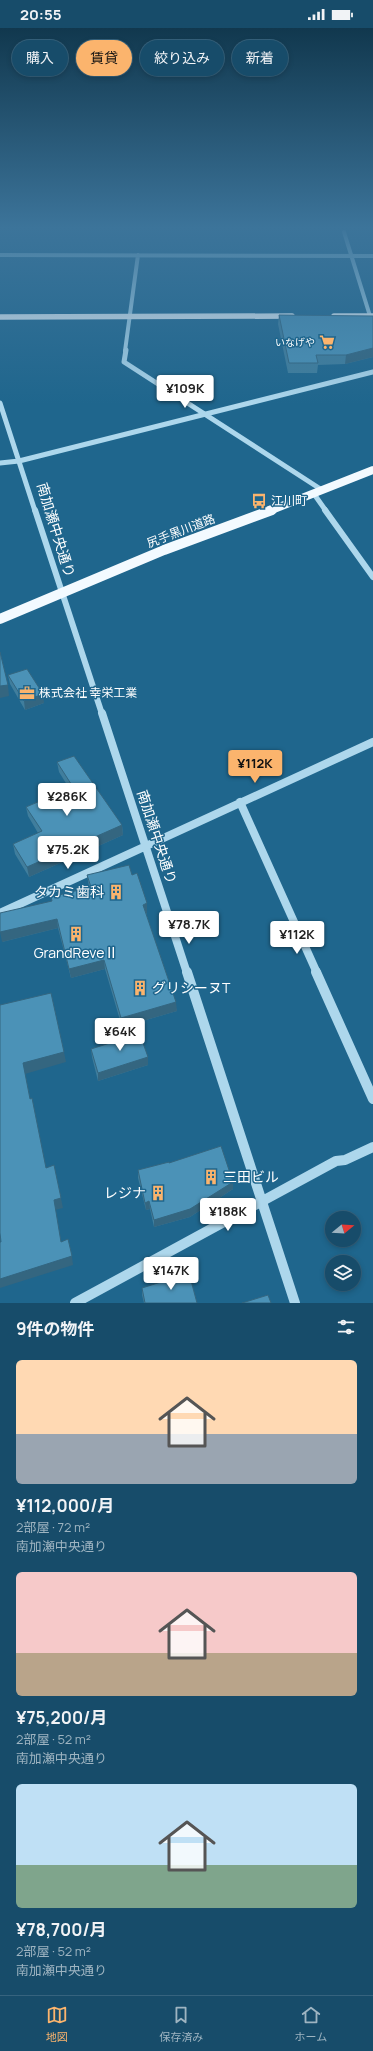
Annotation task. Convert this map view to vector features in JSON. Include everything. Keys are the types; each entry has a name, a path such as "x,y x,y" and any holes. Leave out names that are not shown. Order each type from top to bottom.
{"main road":[{"path":"0,317 298,316"},
{"path":"330,316 372,317"},
{"name":"尻手黒川道路","path":"0,619 164,550 373,470"}],"street":[{"path":"135,286 124,362 204,413 318,492 372,576"},
{"path":"362,286 372,317"},
{"path":"0,463 19,461 204,413 373,372"},
{"name":"南加瀬中央通り","path":"0,403 61,594 295,1303"},
{"path":"0,913 145,845 373,742"},
{"path":"240,802 373,1099"},
{"path":"75,1303 336,1161 345,1160 373,1147"}],"building":[{"name":"いなげや","path":"279,315 373,316 373,348 346,355 316,355 318,363 289,363"},
{"path":"0,652 8,685 0,686"},
{"path":"27,669 43,694 24,701 8,675"},
{"path":"74,756 122,825 27,867 13,844 42,831 26,807 73,787 57,762"},
{"path":"129,865 132,875 137,873 147,903 143,905 176,1002 121,1018 104,960 69,969 57,919 0,932 0,913 52,901 51,897 91,887 87,875"},
{"path":"51,993 64,1052 23,1063 30,1099 32,1098 46,1168 54,1165 61,1198 54,1200 61,1242 68,1239 72,1256 0,1279 0,1005"},
{"path":"138,1029 148,1057 98,1073 91,1049 116,1041 114,1036"},
{"path":"221,1146 233,1182 190,1209 154,1220 149,1201 145,1203 138,1170 169,1163"},
{"path":"189,1273 197,1303 145,1303 142,1288"},
{"path":"268,1295 271,1303 242,1303"}],"place":[{"name":"いなげや","path":"327,342"},
{"name":"江川町","path":"259,501"},
{"name":"株式会社 幸栄工業","path":"27,693"},
{"name":"タカミ歯科","path":"116,892"},
{"name":"GrandReveⅡ","path":"76,934"},
{"name":"グリシーヌT","path":"140,988"},
{"name":"三田ビル","path":"211,1177"},
{"name":"レジナ","path":"158,1193"}]}
